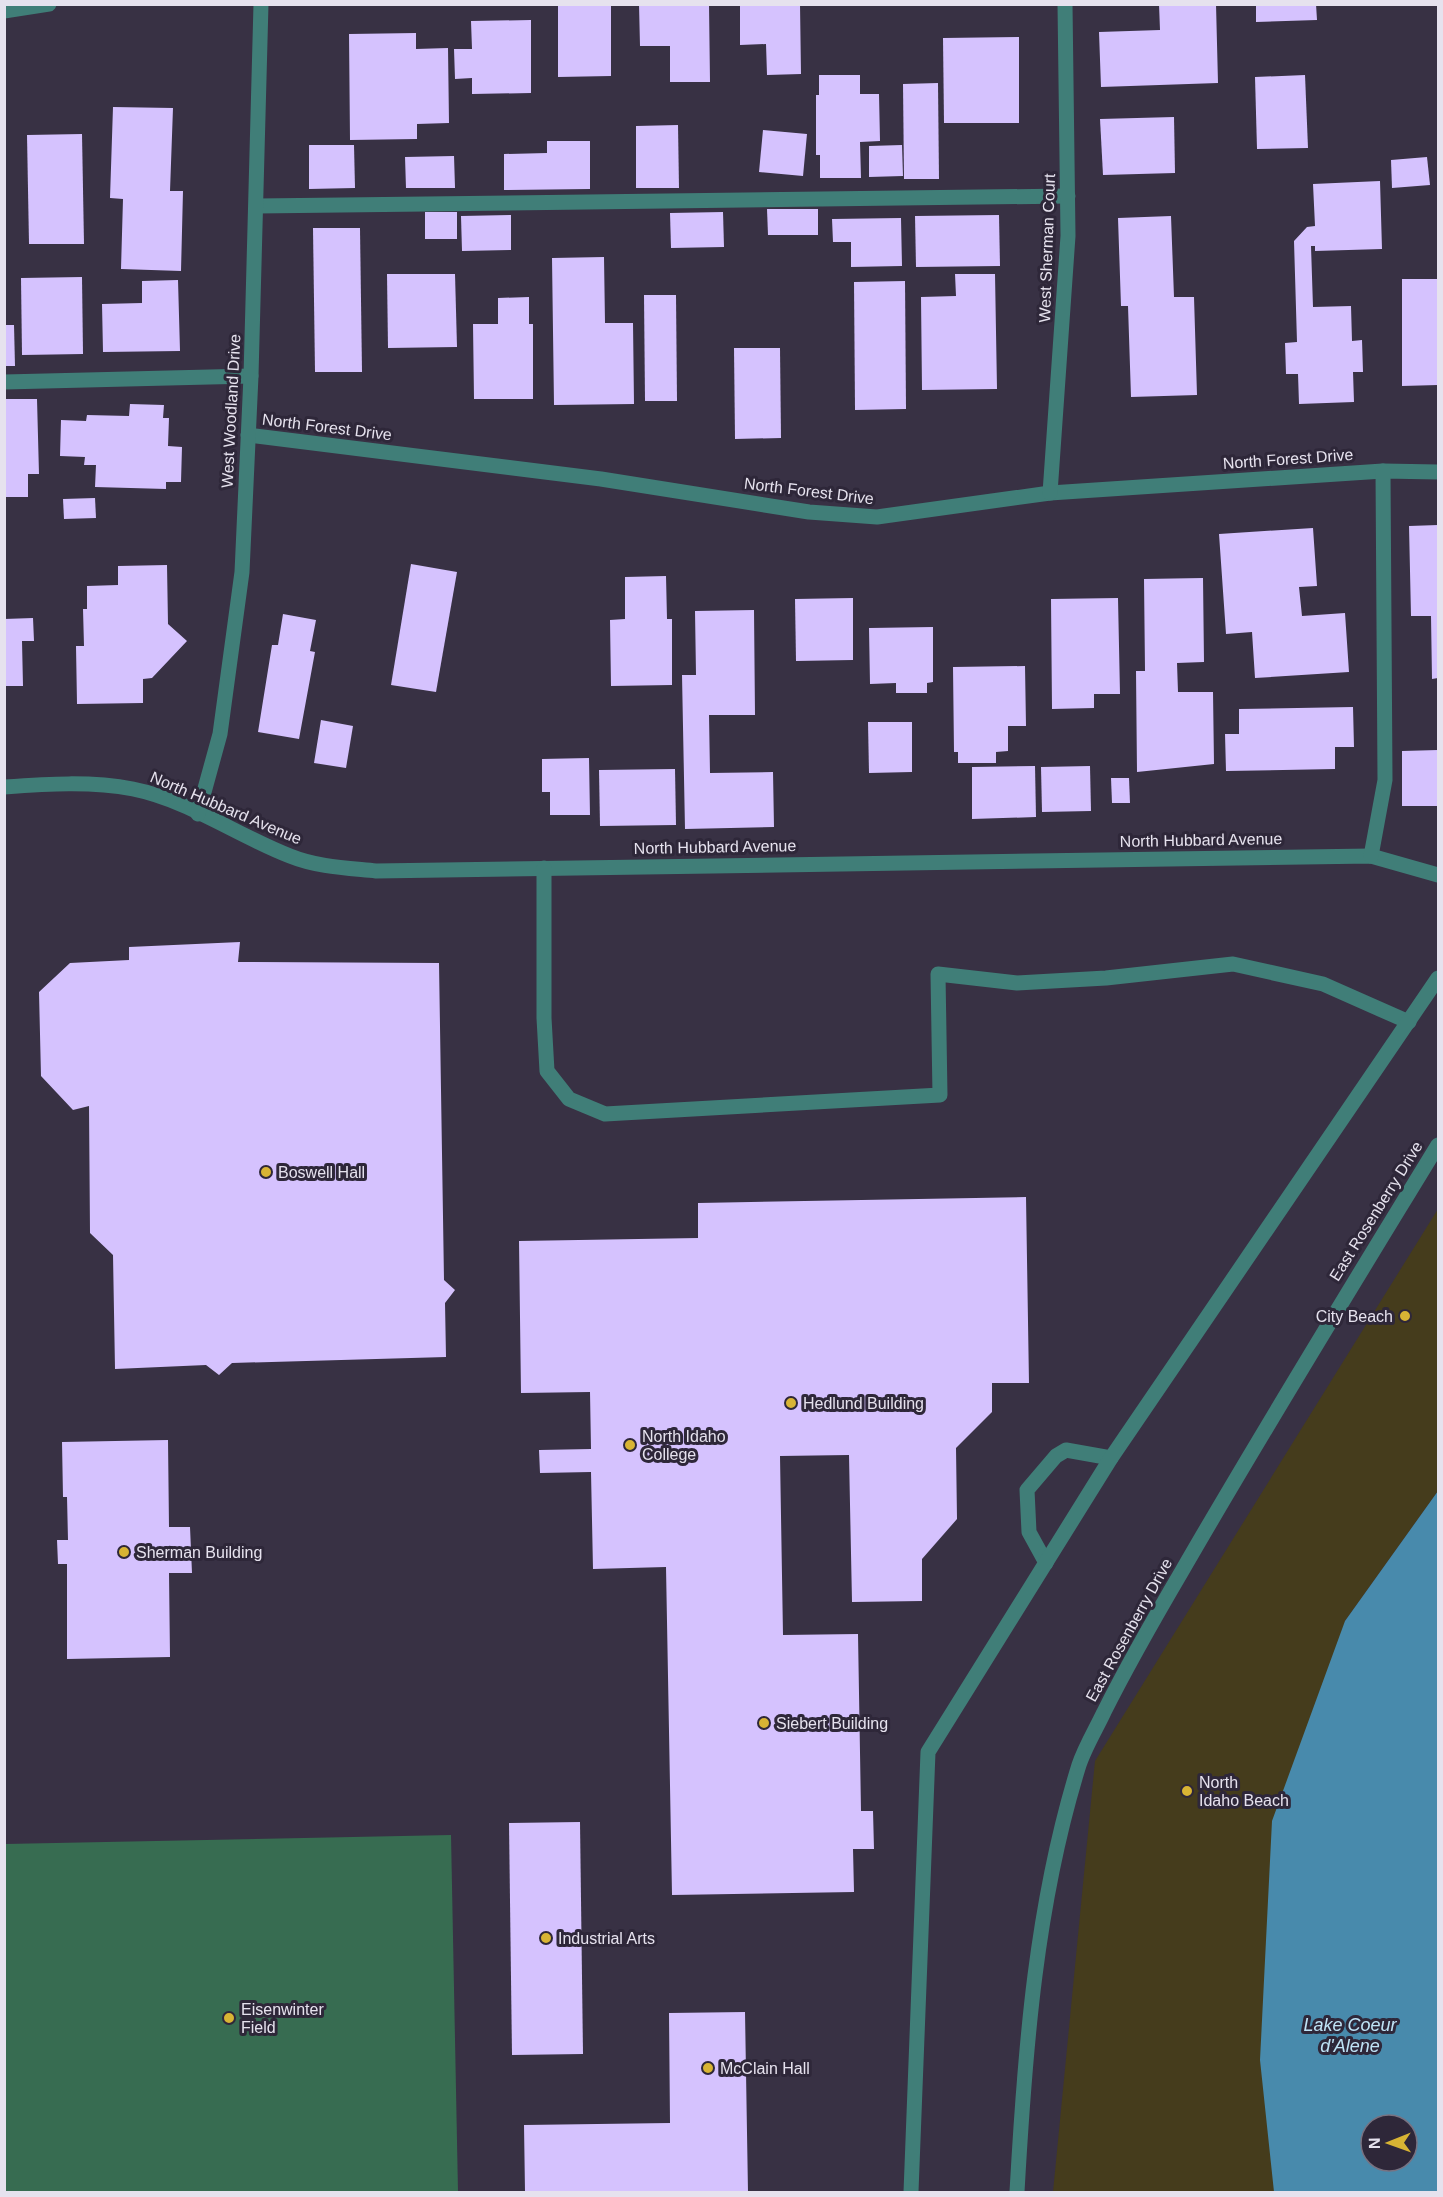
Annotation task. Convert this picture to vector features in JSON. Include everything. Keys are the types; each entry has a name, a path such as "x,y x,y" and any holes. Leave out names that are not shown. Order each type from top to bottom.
{"street":[{"path":"4,11 49,4"},
{"name":"West Woodland Drive","path":"198,814 220,734 242,572 257,206 261,4"},
{"name":"West Sherman Court","path":"1050,493 1068,237 1065,4"},
{"path":"257,206 1068,196"},
{"path":"4,382 251,376"},
{"name":"North Forest Drive","path":"248,435 602,479 808,512 877,518 1050,493 1383,471 1438,472"},
{"path":"1371,856 1385,780 1383,471"},
{"name":"North Hubbard Avenue","path":"4,787 67,783 133,789 198,814 291,857 332,867 376,870 1371,856 1438,876"},
{"path":"544,868 543,1008 547,1071 569,1099 605,1114 940,1095 938,974 1017,983 1106,978 1233,964 1323,984 1409,1022"},
{"path":"911,2193 928,1752 1111,1458 1438,978"},
{"name":"East Rosenberry Drive","path":"1017,2193 1021,2109 1038,1940 1054,1861 1080,1761 1125,1670 1190,1556 1438,1144"},
{"path":"1046,1563 1029,1532 1027,1490 1056,1456 1066,1450 1111,1458"}],"green space":[{"name":"Eisenwinter Field","path":"451,1835 458,2192 5,2192 5,1844"}],"sand":[{"name":"North Idaho Beach","path":"1438,1209 1438,1491 1345,1621 1277,2192 1053,2192 1095,1761"}],"water":[{"name":"Lake Coeur d'Alene","path":"1438,1491 1438,2192 1274,2192 1260,2060 1272,1821 1345,1621"}],"building":[{"path":"558,4 611,4 611,76 558,77"},
{"path":"639,4 709,4 710,82 670,82 670,46 640,46"},
{"path":"740,4 800,4 801,74 767,75 766,44 740,45"},
{"path":"1159,4 1216,4 1218,83 1101,87 1099,32 1160,30"},
{"path":"1256,4 1316,4 1317,20 1256,22"},
{"path":"531,20 531,93 472,94 472,78 455,79 454,49 472,49 471,21"},
{"path":"416,33 416,49 448,48 449,123 417,124 417,139 350,140 349,34"},
{"path":"1019,37 1019,123 944,123 943,38"},
{"path":"819,75 860,75 860,94 879,94 880,141 860,142 861,178 820,178 820,155 816,155 816,95 819,95"},
{"path":"1305,75 1308,148 1257,149 1255,77"},
{"path":"938,83 939,179 904,179 903,84"},
{"path":"113,107 173,108 170,191 183,191 181,271 121,269 123,199 110,198"},
{"path":"1174,117 1175,173 1103,175 1100,119"},
{"path":"678,125 679,188 636,188 636,126"},
{"path":"763,130 807,134 803,176 759,172"},
{"path":"82,134 84,244 29,244 27,135"},
{"path":"547,141 590,141 590,189 504,190 504,154 547,153"},
{"path":"309,145 354,145 355,188 309,189"},
{"path":"902,145 903,176 869,177 869,146"},
{"path":"454,156 455,188 406,188 405,157"},
{"path":"1427,157 1430,185 1392,188 1391,160"},
{"path":"1380,181 1382,249 1315,251 1315,246 1311,246 1313,307 1351,306 1352,341 1362,340 1363,372 1353,372 1354,402 1299,404 1298,374 1286,374 1285,343 1297,342 1294,241 1307,227 1315,226 1313,184"},
{"path":"767,209 818,209 818,235 768,235"},
{"path":"425,212 457,212 457,239 425,239"},
{"path":"723,212 724,247 671,248 670,213"},
{"path":"511,215 511,250 462,251 461,216"},
{"path":"999,215 1000,266 916,267 915,216"},
{"path":"1171,216 1174,297 1194,297 1197,395 1131,397 1128,306 1121,306 1118,218"},
{"path":"901,218 902,266 851,267 851,242 833,242 832,219"},
{"path":"313,228 360,228 362,372 315,372"},
{"path":"604,257 605,323 633,323 634,404 554,405 552,258"},
{"path":"387,274 455,274 457,347 388,348"},
{"path":"955,274 995,274 997,389 922,390 921,297 956,296"},
{"path":"82,277 83,354 22,355 21,278"},
{"path":"1402,279 1438,279 1438,385 1402,386"},
{"path":"178,280 180,351 103,352 102,304 142,303 142,281"},
{"path":"905,281 906,409 855,410 854,282"},
{"path":"644,295 676,295 677,401 645,401"},
{"path":"529,297 529,324 533,324 533,399 474,399 473,324 498,324 498,298"},
{"path":"4,325 14,325 15,366 4,366"},
{"path":"734,348 780,348 781,438 735,439"},
{"path":"4,399 37,399 39,474 28,474 28,497 4,497"},
{"path":"130,404 164,405 163,418 169,418 168,446 182,447 181,482 166,482 166,489 95,487 96,465 84,465 85,457 60,456 61,420 86,421 87,415 129,416"},
{"path":"95,498 96,518 64,519 63,499"},
{"path":"1438,525 1438,678 1432,679 1431,616 1411,616 1409,526"},
{"path":"1313,528 1317,586 1299,587 1302,616 1345,613 1349,672 1255,678 1252,632 1226,634 1219,534"},
{"path":"411,564 457,572 436,692 391,685"},
{"path":"167,565 168,624 187,641 152,678 143,679 143,703 77,704 76,646 84,646 83,609 87,609 87,586 118,585 118,566"},
{"path":"666,576 667,619 672,619 672,685 611,686 610,620 625,619 625,577"},
{"path":"1203,578 1204,662 1177,663 1178,692 1213,692 1214,764 1137,772 1136,671 1145,671 1144,579"},
{"path":"853,598 853,660 796,661 795,599"},
{"path":"1118,598 1120,694 1094,694 1094,708 1052,709 1051,599"},
{"path":"754,610 755,715 709,715 710,773 773,772 774,827 685,829 682,675 696,675 695,611"},
{"path":"283,614 316,620 310,651 315,652 299,739 258,732 272,645 278,645"},
{"path":"33,618 34,641 22,641 23,686 4,686 4,619"},
{"path":"933,627 933,682 927,683 927,693 896,693 896,683 870,684 869,628"},
{"path":"1025,666 1026,726 1008,726 1008,751 996,752 996,763 958,763 958,752 954,752 953,667"},
{"path":"1353,707 1354,747 1335,747 1335,769 1226,771 1225,734 1239,734 1239,709"},
{"path":"321,720 353,726 346,768 314,763"},
{"path":"868,722 912,722 912,772 869,773"},
{"path":"1438,750 1438,806 1402,806 1402,751"},
{"path":"589,758 590,815 550,815 550,792 542,792 542,759"},
{"path":"1035,766 1036,817 972,819 972,767"},
{"path":"1090,766 1091,811 1042,812 1041,767"},
{"path":"675,769 676,825 600,826 599,770"},
{"path":"1111,778 1129,778 1130,803 1112,803"},
{"name":"Boswell Hall","path":"240,942 238,962 439,963 444,1280 455,1290 445,1303 446,1357 232,1363 219,1375 206,1365 115,1369 113,1255 90,1233 89,1106 73,1110 41,1076 39,992 70,963 129,960 129,947"},
{"name":"Hedlund Building","path":"1026,1197 1029,1383 992,1383 992,1412 956,1448 957,1519 922,1559 922,1601 852,1602 849,1455 780,1456 783,1635 858,1634 861,1811 873,1811 874,1849 853,1849 854,1892 672,1895 666,1567 593,1569 591,1472 540,1473 539,1450 591,1449 590,1392 521,1393 519,1241 698,1238 698,1203"},
{"name":"Sherman Building","path":"168,1440 169,1527 190,1527 192,1573 169,1573 170,1657 67,1659 67,1564 58,1564 57,1540 68,1540 67,1497 63,1497 62,1442"},
{"name":"Industrial Arts","path":"580,1822 583,2054 512,2055 509,1823"},
{"name":"McClain Hall","path":"745,2012 748,2192 525,2192 524,2125 670,2123 669,2013"}],"place":[{"name":"Boswell Hall","path":"266,1172"},
{"name":"City Beach","path":"1405,1316"},
{"name":"Hedlund Building","path":"791,1403"},
{"name":"North Idaho College","path":"630,1445"},
{"name":"Sherman Building","path":"124,1552"},
{"name":"Siebert Building","path":"764,1723"},
{"name":"North Idaho Beach","path":"1187,1791"},
{"name":"Industrial Arts","path":"546,1938"},
{"name":"Eisenwinter Field","path":"229,2018"},
{"name":"McClain Hall","path":"708,2068"}]}
